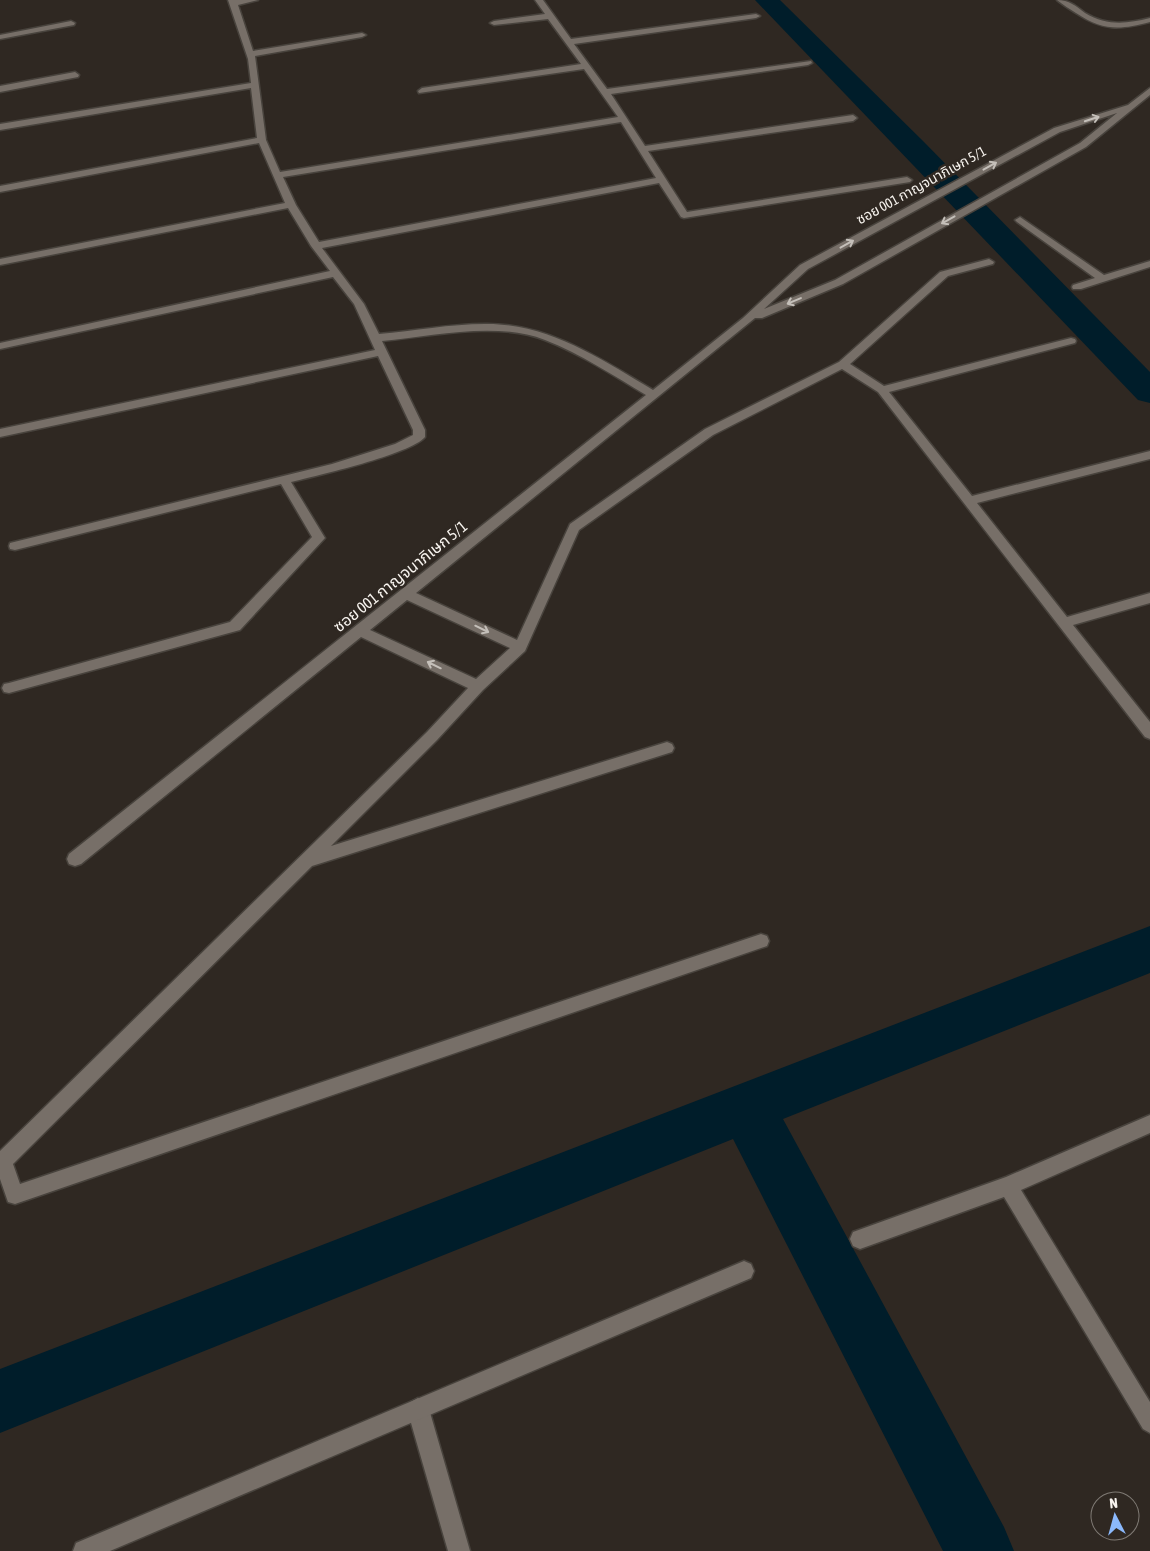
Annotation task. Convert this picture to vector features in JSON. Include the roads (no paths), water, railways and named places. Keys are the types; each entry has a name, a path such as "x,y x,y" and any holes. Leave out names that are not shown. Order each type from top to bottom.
{"street":[{"path":"15,546 335,467 399,448 419,437 419,430 376,338 358,304 316,246 291,205 262,140 256,85 250,54 232,2 254,0"},
{"path":"538,0 623,118 684,215 907,180"},
{"path":"1061,0 1096,23 1107,26 1126,27 1150,20"},
{"path":"494,24 550,16"},
{"path":"569,42 756,16"},
{"path":"0,37 71,23"},
{"path":"250,54 362,35"},
{"path":"605,92 808,63"},
{"path":"422,91 586,66"},
{"path":"0,90 75,74"},
{"path":"0,127 256,85"},
{"name":"ซอย 001 กาญจนาภิเษก 5/1","path":"747,320 839,282 1083,145 1127,107 1150,91"},
{"name":"ซอย 001 กาญจนาภิเษก 5/1","path":"75,859 747,320 804,267 1057,130 1127,107"},
{"path":"277,175 623,118"},
{"path":"642,149 853,118"},
{"path":"0,189 262,140"},
{"path":"316,246 662,180"},
{"path":"0,262 291,205"},
{"path":"1020,220 1103,278"},
{"path":"760,941 15,1195 3,1161 432,736 478,686 520,647 574,528 709,432 843,364 944,274 989,262"},
{"path":"1077,286 1150,264"},
{"path":"0,346 336,274"},
{"path":"376,338 485,327 513,329 548,337 604,365 654,395"},
{"path":"882,390 1071,340"},
{"path":"0,433 381,352"},
{"path":"843,364 882,390 1150,733"},
{"path":"969,501 1150,455"},
{"path":"9,688 235,626 319,538 284,480"},
{"path":"406,594 520,647"},
{"path":"1063,623 1150,598"},
{"path":"360,631 478,686"},
{"path":"308,860 667,748"},
{"path":"860,1239 1008,1186 1150,1124"},
{"path":"1008,1186 1150,1422"},
{"path":"84,1551 744,1270"},
{"path":"418,1409 459,1551"}],"waterway":[{"path":"767,0 913,147 1150,392"},
{"path":"0,1401 1150,949"},
{"path":"747,1108 980,1551"}]}
